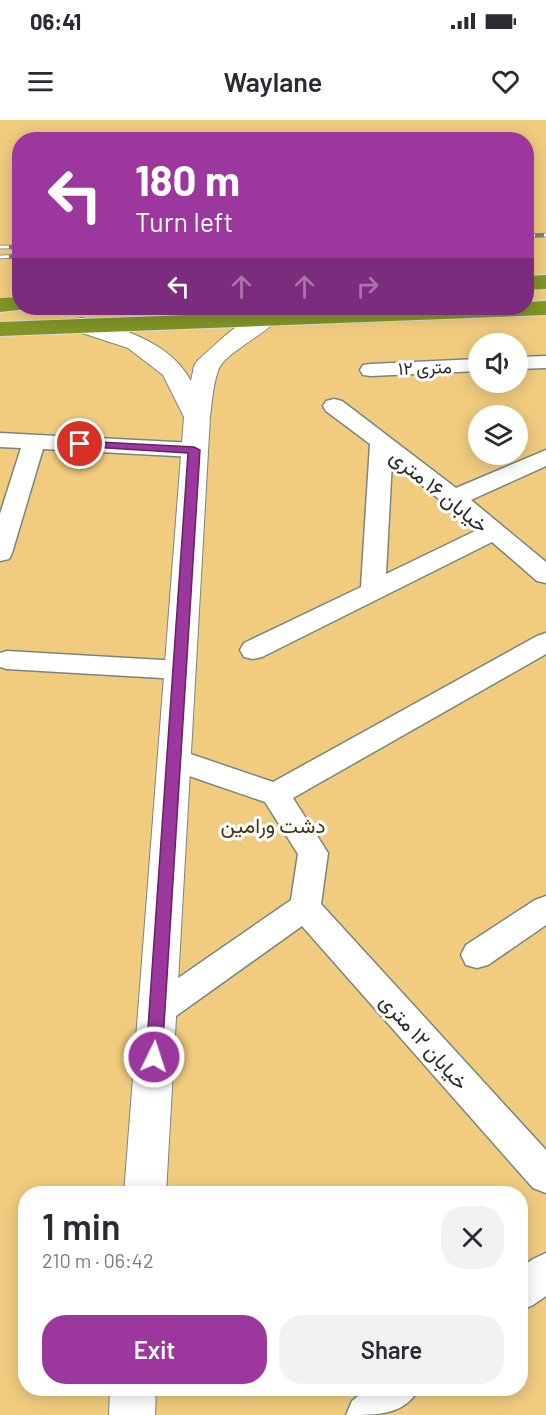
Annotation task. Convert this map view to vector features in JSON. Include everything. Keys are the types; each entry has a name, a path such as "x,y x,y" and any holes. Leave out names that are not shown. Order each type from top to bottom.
{"highway":[{"path":"0,329 367,315"}],"street":[{"path":"146,1186 197,417 206,366 238,338 265,319"},
{"path":"81,325 137,343 173,370 197,417"},
{"path":"528,363 546,362"},
{"name":"۱۲ متری","path":"371,369 468,365"},
{"name":"خیابان ۱۶ متری","path":"334,406 454,498 546,575"},
{"path":"0,440 194,450"},
{"path":"0,553 34,441"},
{"path":"373,591 381,443"},
{"path":"454,498 546,457"},
{"path":"253,650 493,532"},
{"path":"275,794 546,642"},
{"path":"8,660 179,670"},
{"path":"157,1011 305,907 313,853 275,794 173,759"},
{"name":"خیابان ۱۲ متری","path":"305,907 546,1176"},
{"path":"477,955 546,909"},
{"path":"528,1286 546,1272"},
{"path":"132,1415 133,1396"},
{"path":"366,1415 390,1396"}],"green space":[{"name":"دشت ورامین","path":"0,120 546,120 546,1415 0,1415"}],"railway":[{"path":"534,236 546,235"},
{"path":"0,247 12,247"},
{"path":"0,257 12,256"}],"route":[{"path":"80,444 194,450 154,1057"}]}
